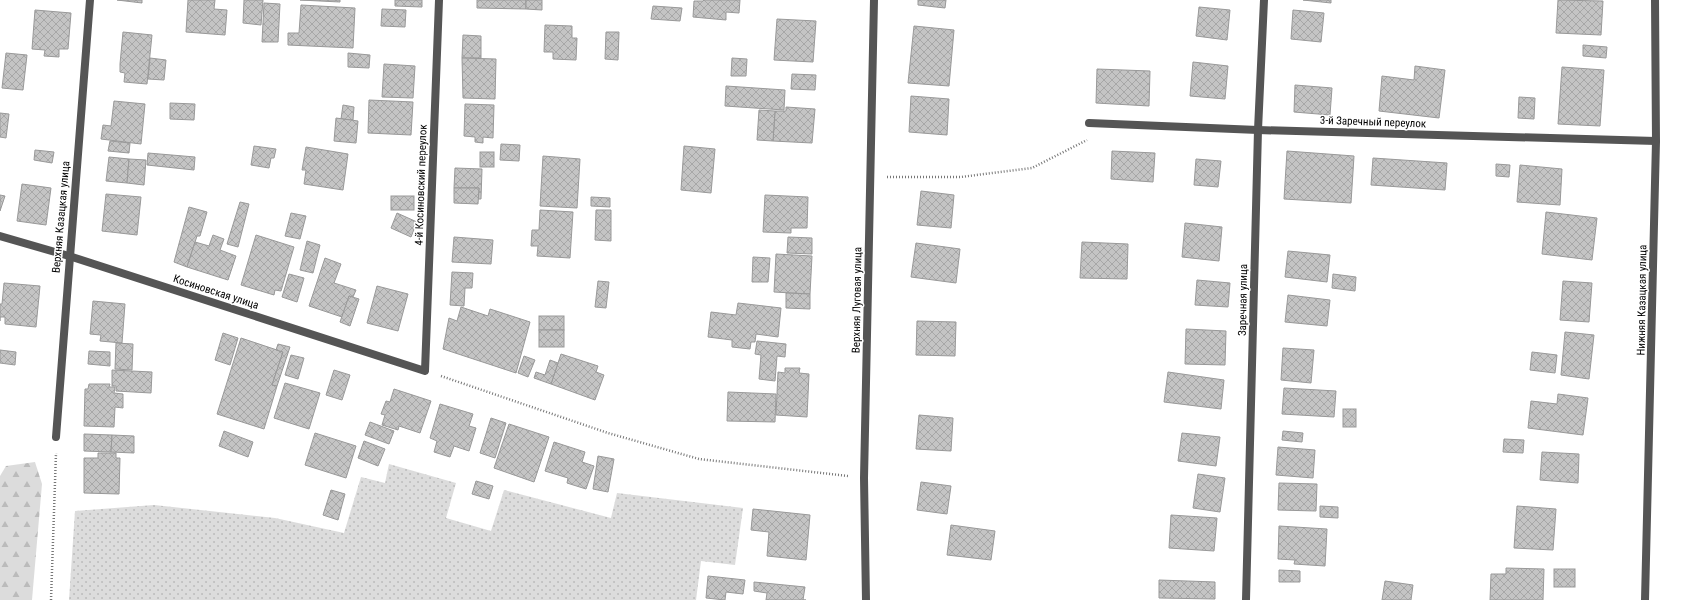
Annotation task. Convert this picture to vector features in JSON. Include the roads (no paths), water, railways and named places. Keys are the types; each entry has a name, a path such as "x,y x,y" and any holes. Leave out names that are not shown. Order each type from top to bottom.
{"street":[{"name":"Верхняя Казацкая улица","path":"56,437 90,0"},
{"name":"4-й Косиновский переулок","path":"425,371 439,0"},
{"name":"Верхняя Луговая улица","path":"866,600 864,478 874,0"},
{"name":"Заречная улица","path":"1246,600 1258,130 1264,0"},
{"name":"Нижняя Казацкая улица","path":"1645,600 1656,141 1655,0"},
{"name":"3-й Заречный переулок","path":"1089,123 1258,130 1656,141"},
{"name":"Косиновская улица","path":"0,236 69,256 425,371"}]}
